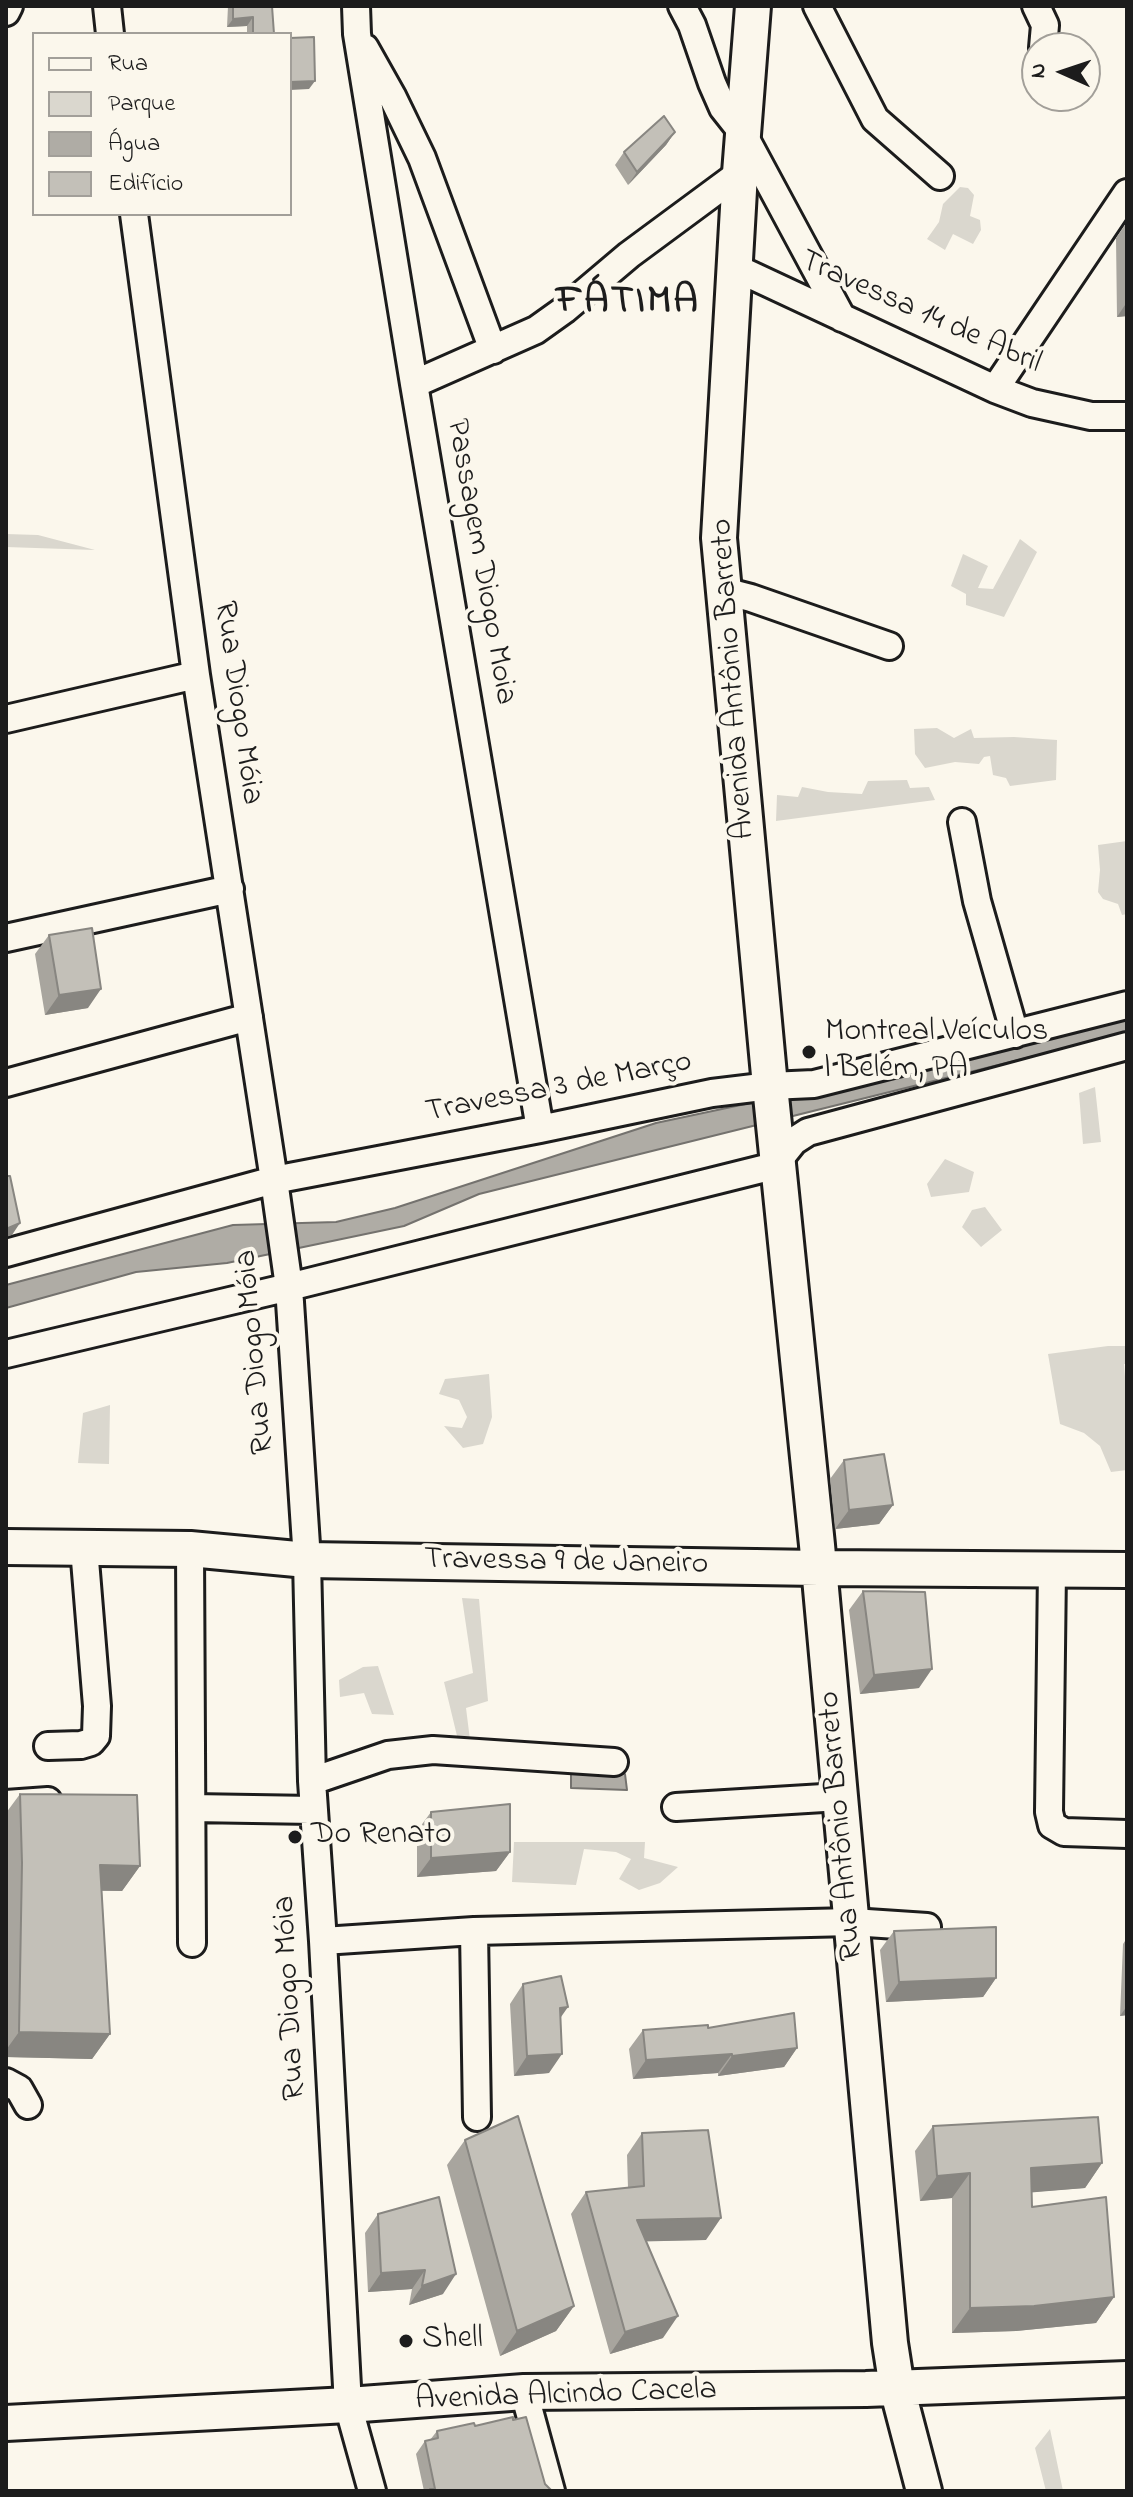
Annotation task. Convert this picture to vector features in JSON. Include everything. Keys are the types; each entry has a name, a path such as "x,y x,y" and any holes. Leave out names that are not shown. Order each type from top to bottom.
{"main road":[{"name":"Avenida Antônio Barreto","path":"753,6 742,132 719,538 778,1161"},
{"name":"Rua Antônio Barreto","path":"778,1161 819,1568 890,2343 897,2388 924,2491"},
{"name":"Travessa 9 de Janeiro","path":"6,1547 190,1549 307,1560 1127,1570"},
{"name":"Avenida Alcindo Cacela","path":"6,2423 348,2405 524,2392 748,2392 1127,2379"}],"street":[{"path":"6,12 9,6"},
{"path":"107,6 110,32"},
{"name":"Passagem Diogo Moia","path":"356,6 357,34 414,384 540,1129"},
{"path":"682,6 723,108 742,132 842,318"},
{"path":"817,6 875,119 940,176"},
{"path":"1036,7 1045,25 1044,32"},
{"path":"357,34 422,158 493,350"},
{"path":"414,384 536,330 629,255 740,173"},
{"path":"995,389 1127,193"},
{"name":"Rua Diogo Móia","path":"134,216 196,675 288,1282 307,1560 312,1781 348,2405 372,2491"},
{"name":"Travessa 14 de Abril","path":"736,268 995,389 1032,403 1091,416 1127,416"},
{"path":"724,591 889,646"},
{"path":"6,719 196,675"},
{"path":"962,822 977,901 1015,1034"},
{"path":"6,938 230,889"},
{"name":"Travessa 3 de Março","path":"6,1253 540,1129 712,1093 814,1084 1127,1005"},
{"path":"6,1083 249,1017"},
{"path":"6,1354 778,1161 794,1141 808,1132 1127,1046"},
{"path":"48,1746 81,1745 91,1742 96,1736 97,1706 84,1548"},
{"path":"190,1549 192,1943"},
{"path":"1052,1569 1049,1812 1052,1825 1064,1832 1127,1834"},
{"path":"312,1781 388,1755 433,1750 614,1762"},
{"path":"676,1807 840,1797"},
{"path":"6,1804 68,1800"},
{"path":"192,1808 314,1810"},
{"path":"323,1941 474,1931 852,1922 927,1927"},
{"path":"474,1931 477,2117"},
{"path":"6,2082 19,2089 28,2105"},
{"path":"524,2392 551,2491"}],"green space":[{"path":"960,187 968,188 974,195 970,216 980,220 981,230 973,244 953,234 945,250 927,239 939,222 943,204"},
{"path":"6,534 38,535 95,550 6,547"},
{"path":"1020,539 1037,552 1004,617 966,605 966,594 951,586 963,554 988,566 978,588 993,589"},
{"path":"937,728 954,738 971,729 974,738 1057,740 1056,780 1010,786 1006,778 993,775 990,756 984,757 979,764 955,762 925,768 915,754 914,729"},
{"path":"907,780 910,788 929,787 935,800 776,821 777,795 798,797 802,787 862,794 868,781"},
{"path":"1127,841 1127,914 1122,915 1118,904 1103,899 1098,892 1098,845"},
{"path":"1095,1087 1101,1142 1083,1144 1079,1093"},
{"path":"945,1159 974,1172 969,1192 931,1197 927,1184"},
{"path":"985,1207 1002,1230 981,1247 962,1227 972,1210"},
{"path":"1127,1346 1127,1364 1124,1364 1127,1470 1111,1472 1100,1446 1084,1433 1060,1424 1048,1354"},
{"path":"489,1374 492,1417 483,1444 463,1448 444,1426 462,1428 467,1417 459,1400 439,1394 445,1379"},
{"path":"110,1405 109,1464 78,1463 83,1413"},
{"path":"462,1598 479,1599 488,1701 466,1708 470,1740 458,1740 444,1682 473,1673"},
{"path":"378,1666 394,1715 372,1714 364,1693 340,1697 339,1680 363,1667"},
{"path":"514,1842 645,1842 644,1858 678,1867 660,1883 639,1890 619,1879 631,1859 616,1852 584,1849 576,1885 512,1882"},
{"path":"1050,2429 1063,2491 1046,2491 1035,2448"}],"water":[{"path":"1127,1015 1127,1033 479,1194 404,1226 227,1263 136,1272 6,1308 6,1285 233,1225 336,1222 395,1208 656,1123 802,1092"},
{"path":"571,1773 625,1774 627,1790 571,1788"}],"building":[{"path":"233,6 272,6 274,32 253,32 253,17 233,19"},
{"path":"314,37 315,81 292,82 292,38"},
{"path":"664,116 675,132 637,172 624,152"},
{"path":"92,928 101,989 59,995 49,935"},
{"path":"6,1176 10,1176 20,1223 6,1229"},
{"path":"884,1454 893,1505 849,1510 844,1460"},
{"path":"863,1591 925,1592 932,1669 874,1675"},
{"path":"20,1794 137,1795 140,1866 100,1865 110,2034 19,2032"},
{"path":"510,1804 510,1852 431,1858 431,1812"},
{"path":"996,1927 996,1978 899,1982 894,1931"},
{"path":"561,1976 568,2007 560,2008 562,2054 527,2056 523,1984"},
{"path":"794,2013 797,2048 732,2056 646,2060 643,2030 708,2025 708,2028"},
{"path":"518,2116 574,2306 517,2331 465,2140"},
{"path":"1098,2117 1102,2163 1031,2168 1032,2207 1106,2197 1114,2297 1034,2306 970,2308 970,2173 937,2176 933,2126"},
{"path":"708,2130 721,2218 637,2220 678,2316 625,2332 586,2192 644,2186 642,2133"},
{"path":"439,2197 456,2274 422,2286 425,2270 381,2273 378,2214"},
{"path":"513,2417 513,2420 526,2417 545,2484 552,2491 430,2491 435,2489 425,2441 438,2438 437,2431"}],"place":[{"name":"Montreal Veículos | Belém, PA","path":"809,1052"},
{"name":"Do Renato","path":"295,1837"},
{"name":"Shell","path":"406,2341"}],"district":[{"name":"FÁTIMA","path":"628,304"}]}
